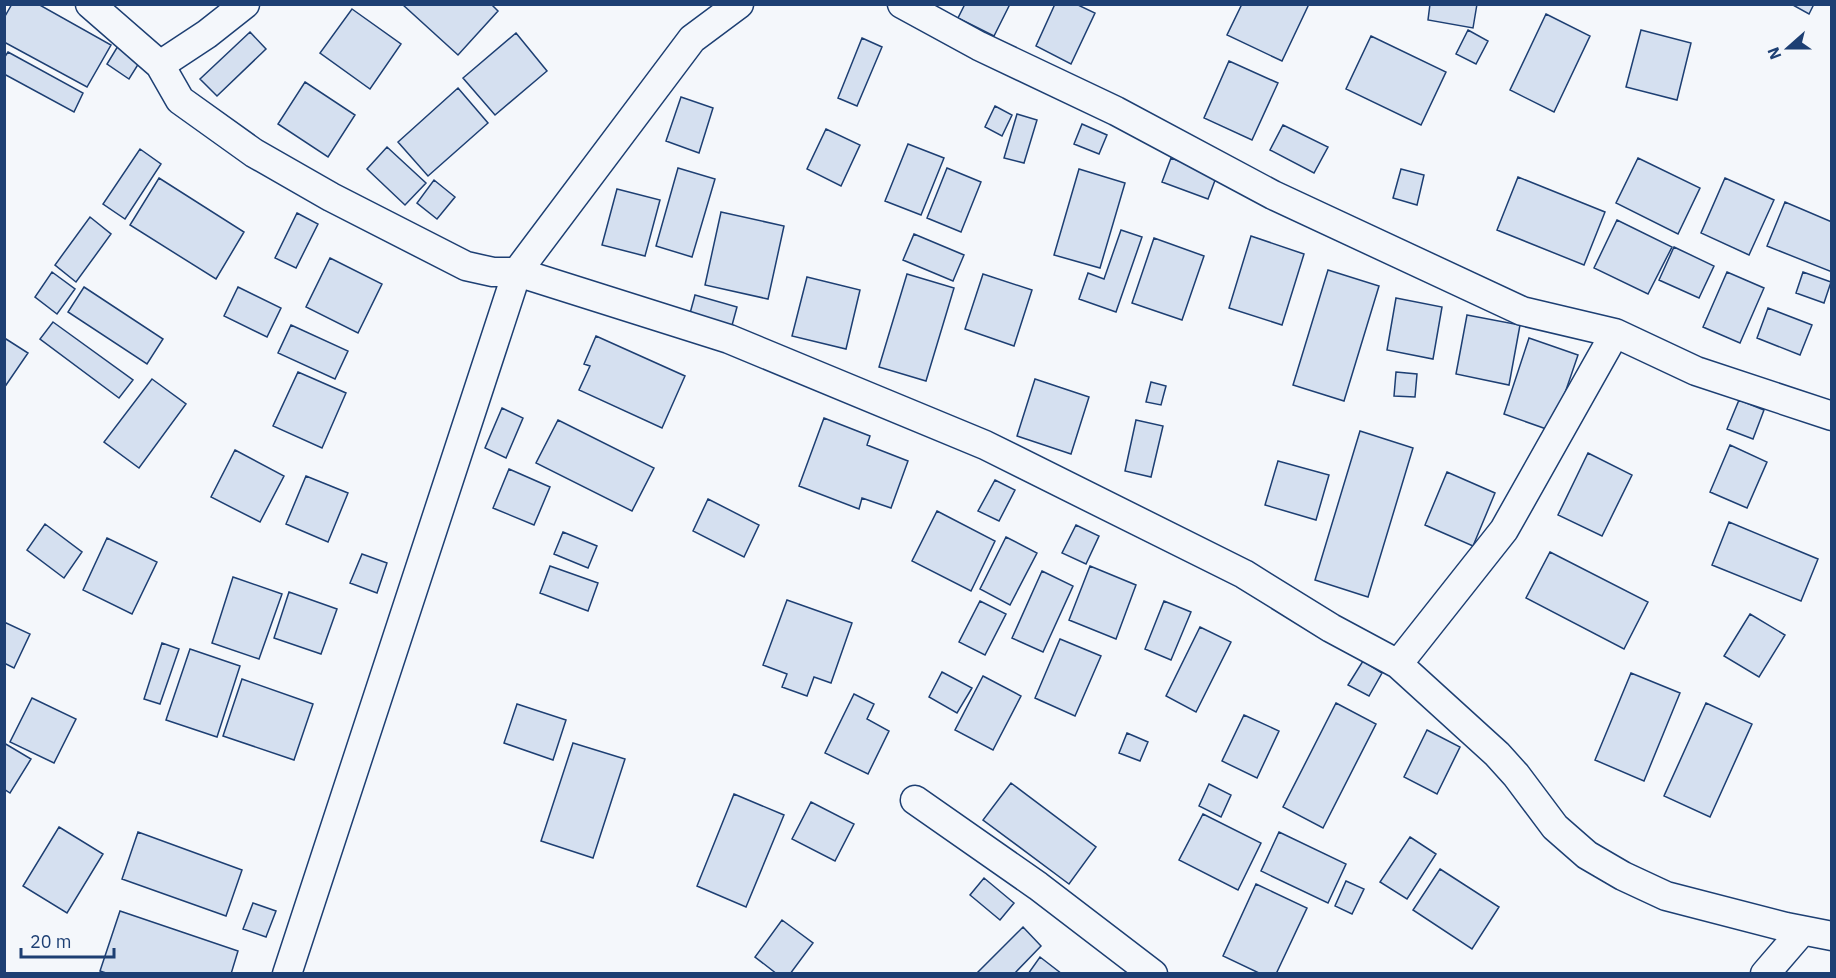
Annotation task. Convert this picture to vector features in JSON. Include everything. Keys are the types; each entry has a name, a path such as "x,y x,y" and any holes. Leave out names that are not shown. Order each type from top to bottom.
{"street":[{"path":"90,4 160,65 180,100 254,153 331,197 466,266 493,272 517,272 729,339 985,445 1244,574 1331,628 1398,664 1497,754 1556,828 1587,855 1623,876 1666,896 1802,931 1832,936"},
{"path":"160,65 207,34 245,4"},
{"path":"287,974 517,272 692,39 739,4"},
{"path":"902,4 979,46 1116,111 1273,195 1522,311 1615,333 1696,371 1832,416"},
{"path":"1398,664 1504,530 1556,434 1595,373 1615,333"},
{"path":"915,800 1038,886 1153,974"},
{"path":"1765,974 1802,931"}],"building":[{"path":"12,4 38,4 111,45 87,87 4,42 4,18"},
{"path":"402,4 491,4 498,11 458,55"},
{"path":"965,4 1010,4 994,36 958,18"},
{"path":"1055,4 1076,4 1095,13 1071,64 1036,46"},
{"path":"1242,4 1309,4 1282,61 1227,35"},
{"path":"1430,4 1477,4 1473,28 1428,20"},
{"path":"1791,4 1814,4 1809,14"},
{"path":"352,9 401,44 370,89 320,53"},
{"path":"1546,14 1590,36 1554,112 1510,90"},
{"path":"1468,30 1488,41 1476,64 1456,54"},
{"path":"1641,30 1691,43 1677,100 1626,87"},
{"path":"250,32 266,49 217,96 200,79"},
{"path":"516,33 547,71 495,115 463,78"},
{"path":"1371,36 1446,72 1421,125 1346,89"},
{"path":"862,38 882,47 857,106 838,98"},
{"path":"121,41 144,55 129,79 107,64"},
{"path":"8,52 83,93 74,112 4,74 4,58"},
{"path":"1229,61 1278,83 1252,140 1204,118"},
{"path":"305,82 355,115 328,157 278,124"},
{"path":"458,88 488,123 428,176 398,142"},
{"path":"681,97 713,108 699,153 666,141"},
{"path":"995,106 1012,115 1002,136 985,127"},
{"path":"1017,114 1037,120 1024,163 1004,158"},
{"path":"1082,124 1107,135 1099,154 1074,144"},
{"path":"1283,125 1328,147 1314,173 1270,150"},
{"path":"826,129 860,145 841,186 807,169"},
{"path":"908,144 944,158 921,215 885,201"},
{"path":"387,147 426,183 405,205 367,169"},
{"path":"140,149 161,164 125,219 103,204"},
{"path":"1171,158 1217,175 1208,199 1162,182"},
{"path":"1638,158 1700,188 1678,234 1616,203"},
{"path":"678,168 715,179 692,257 656,246"},
{"path":"947,168 981,182 961,232 927,218"},
{"path":"1079,169 1125,183 1100,268 1054,255"},
{"path":"1401,169 1424,175 1417,205 1393,198"},
{"path":"1518,177 1605,212 1584,265 1497,230"},
{"path":"159,178 244,232 216,279 130,225"},
{"path":"1725,178 1774,200 1749,255 1701,233"},
{"path":"434,180 455,197 437,219 417,203"},
{"path":"617,189 660,200 645,256 602,245"},
{"path":"1785,202 1832,222 1832,272 1767,246"},
{"path":"721,212 784,226 768,299 705,285"},
{"path":"297,213 318,224 296,268 275,258"},
{"path":"90,217 111,234 76,282 55,265"},
{"path":"1617,220 1672,247 1648,294 1594,268"},
{"path":"1121,230 1142,237 1116,312 1079,299 1088,273 1104,279"},
{"path":"914,234 964,255 953,281 903,260"},
{"path":"1251,236 1304,254 1282,325 1229,308"},
{"path":"1154,238 1204,256 1182,320 1132,303"},
{"path":"1674,247 1714,266 1699,298 1659,280"},
{"path":"330,258 382,284 358,333 306,307"},
{"path":"1328,270 1379,286 1344,401 1293,385"},
{"path":"52,272 75,289 57,314 35,297"},
{"path":"1727,272 1764,288 1740,343 1703,327"},
{"path":"1803,272 1831,282 1824,303 1796,293"},
{"path":"907,274 954,288 926,381 879,367"},
{"path":"983,274 1032,290 1014,346 965,329"},
{"path":"807,277 860,290 846,349 792,336"},
{"path":"84,287 163,339 147,364 68,312"},
{"path":"238,287 281,308 267,337 224,316"},
{"path":"695,295 737,307 731,329 689,317"},
{"path":"1396,298 1442,307 1433,359 1387,350"},
{"path":"1768,308 1812,325 1800,355 1757,338"},
{"path":"1467,315 1520,325 1509,385 1456,374"},
{"path":"53,322 133,380 119,398 40,339"},
{"path":"291,325 348,351 335,379 278,353"},
{"path":"596,336 685,376 662,428 579,390 590,366 584,364"},
{"path":"1529,338 1578,355 1552,431 1504,414"},
{"path":"6,339 28,353 4,388 4,341"},
{"path":"298,372 346,393 322,448 273,426"},
{"path":"1396,372 1417,374 1415,397 1394,396"},
{"path":"152,379 186,404 139,468 104,442"},
{"path":"1035,379 1089,397 1071,454 1017,436"},
{"path":"1151,382 1166,386 1161,405 1146,402"},
{"path":"1739,400 1764,410 1753,439 1727,429"},
{"path":"502,408 523,418 506,458 485,448"},
{"path":"824,418 870,436 867,445 908,461 891,508 862,498 859,509 799,486"},
{"path":"558,420 654,468 632,511 536,463"},
{"path":"1136,420 1163,426 1151,477 1125,471"},
{"path":"1360,431 1413,448 1368,597 1315,580"},
{"path":"1730,445 1767,462 1747,508 1710,492"},
{"path":"235,450 284,476 260,522 211,497"},
{"path":"1588,453 1632,475 1602,536 1558,515"},
{"path":"1278,461 1329,475 1316,520 1265,505"},
{"path":"509,469 550,487 534,525 493,508"},
{"path":"1447,472 1495,493 1473,546 1425,525"},
{"path":"306,476 348,493 328,542 286,524"},
{"path":"995,480 1015,490 999,521 978,511"},
{"path":"708,499 759,525 744,557 693,531"},
{"path":"937,511 995,541 971,591 912,561"},
{"path":"1729,522 1818,559 1801,601 1712,565"},
{"path":"45,524 82,552 64,578 27,550"},
{"path":"1076,525 1099,536 1086,564 1062,553"},
{"path":"563,532 597,546 588,568 554,554"},
{"path":"1006,537 1037,553 1010,605 980,589"},
{"path":"107,538 157,562 132,614 83,590"},
{"path":"1550,552 1648,602 1624,649 1526,598"},
{"path":"362,554 387,563 377,593 350,583"},
{"path":"550,566 598,583 588,611 540,593"},
{"path":"1090,566 1136,585 1116,639 1069,620"},
{"path":"1042,571 1073,586 1043,652 1012,638"},
{"path":"233,577 282,594 259,659 212,643"},
{"path":"289,592 337,609 321,654 274,638"},
{"path":"787,600 852,623 831,683 814,677 807,696 782,687 787,674 763,665"},
{"path":"980,601 1006,614 985,655 959,642"},
{"path":"1164,601 1191,612 1171,660 1145,649"},
{"path":"1750,614 1785,635 1759,677 1724,656"},
{"path":"4,622 30,634 14,668 4,663"},
{"path":"1200,627 1231,642 1196,712 1166,696"},
{"path":"1060,639 1101,656 1075,716 1035,698"},
{"path":"162,643 179,649 160,704 144,699"},
{"path":"190,649 240,666 217,737 166,720"},
{"path":"1363,661 1382,673 1369,696 1348,685"},
{"path":"942,672 972,688 957,713 929,697"},
{"path":"1631,673 1680,693 1644,781 1595,760"},
{"path":"983,676 1021,696 993,750 955,730"},
{"path":"242,679 313,704 294,760 223,736"},
{"path":"854,694 874,704 867,719 889,731 868,774 825,753"},
{"path":"32,698 76,719 54,763 10,742"},
{"path":"1336,703 1376,724 1323,828 1283,807"},
{"path":"1706,703 1752,724 1710,817 1664,796"},
{"path":"517,704 566,720 553,760 504,743"},
{"path":"1244,715 1279,731 1257,778 1222,761"},
{"path":"1427,730 1460,747 1437,794 1404,777"},
{"path":"1127,733 1148,742 1140,761 1119,753"},
{"path":"4,743 31,759 10,793 4,789"},
{"path":"573,743 625,759 593,858 541,841"},
{"path":"1011,783 1096,847 1069,884 983,820"},
{"path":"1209,784 1231,795 1221,817 1199,806"},
{"path":"734,794 784,815 746,907 697,886"},
{"path":"811,802 854,824 835,861 792,839"},
{"path":"1203,814 1261,843 1238,890 1179,860"},
{"path":"59,827 103,854 67,913 23,886"},
{"path":"138,832 242,870 226,916 122,879"},
{"path":"1279,832 1346,864 1328,903 1261,871"},
{"path":"1410,837 1436,854 1407,899 1380,882"},
{"path":"1440,869 1499,907 1472,949 1413,910"},
{"path":"984,878 1014,903 1000,920 970,895"},
{"path":"1346,881 1364,889 1352,914 1335,906"},
{"path":"1256,884 1307,908 1276,974 1261,974 1223,956"},
{"path":"253,903 276,911 266,937 243,929"},
{"path":"120,911 238,951 231,974 109,974 100,971"},
{"path":"782,920 813,943 790,974 777,974 755,957"},
{"path":"1023,927 1041,946 1014,974 976,974"},
{"path":"1040,957 1062,974 1028,974"}]}
